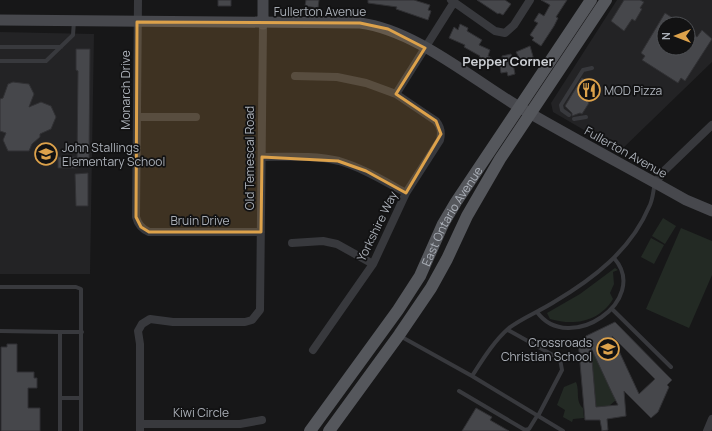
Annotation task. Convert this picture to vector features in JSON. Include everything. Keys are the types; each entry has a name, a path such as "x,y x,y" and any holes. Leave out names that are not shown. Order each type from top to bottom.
{"main road":[{"name":"Old Temescal Road","path":"262,24 263,0"},
{"name":"East Ontario Avenue","path":"310,431 398,310 420,276 443,224 456,202 591,0"},
{"name":"East Ontario Avenue","path":"329,431 402,337 448,259 467,216 500,160 606,0"},
{"name":"Fullerton Avenue","path":"0,20 262,24 360,23 388,29 425,48 519,107 686,200 712,211"}],"street":[{"name":"Monarch Drive","path":"138,0 136,217 141,227"},
{"path":"295,76 352,79 396,94 453,1 495,31 505,33 514,25 530,0"},
{"name":"Old Temescal Road","path":"140,428 140,344 138,331 142,324 150,319 173,322 245,322 252,320 257,316 261,303 262,24"},
{"name":"Yorkshire Way","path":"313,350 373,264 406,193 440,140 441,129 436,121 396,94"},
{"path":"137,117 196,117"},
{"path":"655,183 664,171 712,125"},
{"path":"262,157 338,161 366,171 406,193"},
{"name":"Bruin Drive","path":"141,227 150,232 261,232"},
{"path":"292,244 323,241 337,244 373,264"},
{"path":"707,431 712,419"},
{"name":"Kiwi Circle","path":"140,428 240,424 262,420"}],"lane":[{"path":"0,61 46,61 73,35 74,21"},
{"path":"0,47 61,47"},
{"path":"569,115 562,110 561,105 583,70 592,68"},
{"path":"574,119 586,117"},
{"path":"472,376 497,340 508,330 588,281 614,258 633,234 650,206 655,183"},
{"path":"538,312 548,323 564,328 587,325 605,315 612,309 619,299 624,280 619,264 614,258"},
{"path":"0,287 80,288 82,291 81,431"},
{"path":"612,309 671,367"},
{"path":"459,391 525,430 529,429 538,416 562,370 562,364 560,359 508,330"},
{"path":"0,331 82,332"},
{"path":"60,332 60,431"},
{"path":"402,337 472,376 563,431"},
{"path":"60,398 81,398"}],"highlighted area":[{"path":"137,22 360,23 388,29 425,48 396,94 436,121 441,134 406,193 366,171 338,161 262,157 261,232 149,232 141,227 136,217"}],"shaded area":[{"path":"617,0 712,0 712,62 620,151 553,112 551,103"},
{"name":"John Stallings Elementary School","path":"0,32 94,34 90,274 0,274"},
{"path":"663,218 676,226 665,244 652,236"},
{"path":"681,228 712,241 712,275 689,328 646,309"},
{"path":"651,238 664,245 654,264 641,257"},
{"path":"615,268 618,270 613,272 614,284 610,293 613,299 601,313 577,322 550,319 547,313 580,294"},
{"path":"588,342 616,400 609,406 596,407 591,350"},
{"path":"576,382 578,399 583,408 584,418 573,419 572,422 563,417 565,410 557,405 564,387"}],"building":[{"path":"218,0 231,0 231,6 218,6"},
{"path":"306,0 319,0 318,8 305,6"},
{"path":"368,0 414,0 430,5 428,10 431,11 428,20 396,9 397,7 368,3"},
{"path":"477,0 505,0 511,4 503,15 498,14"},
{"path":"541,0 567,0 556,17 558,18 554,26 541,46 532,40 534,38 530,35 538,23 534,21 539,13 544,16 550,5"},
{"path":"624,0 640,0 644,2 635,21 632,19 624,31 611,21"},
{"path":"460,24 468,28 467,31 482,40 479,45 490,50 488,56 492,58 488,67 477,62 480,56 464,47 465,45 449,38 454,27 458,30"},
{"path":"656,28 656,56 696,56 696,36 702,30 712,39 685,81 681,78 678,83 642,60 645,56 641,53"},
{"path":"530,46 534,60 523,65 516,52"},
{"path":"76,49 90,49 89,158 77,158 78,71 76,70"},
{"path":"511,54 515,74 508,76 507,72 501,73 499,61 503,63 502,56"},
{"path":"582,78 595,88 587,101 589,103 582,114 580,113 572,116 572,113 565,106"},
{"path":"13,82 29,84 34,94 29,107 41,102 51,106 56,117 51,129 40,134 40,137 32,144 29,151 8,151 3,140 6,133 0,131 0,99 3,98 8,84"},
{"path":"58,157 76,157 76,168 58,168"},
{"path":"88,173 88,206 76,206 75,174"},
{"path":"615,322 672,380 667,385 669,387 658,412 651,418 624,391 626,416 607,419 608,430 602,431 600,420 585,420 578,340 583,340 586,336","holes":["612,336 655,379 639,394","591,348 612,393 618,405 596,407"]},
{"path":"7,344 17,344 17,372 34,372 34,378 37,378 37,388 28,388 28,408 40,408 40,431 1,431 1,347 7,347"},
{"path":"476,408 492,417 490,420 509,431 462,431"}],"place":[{"name":"MOD Pizza","path":"589,90"},
{"name":"John Stallings Elementary School","path":"46,154"},
{"name":"Crossroads Christian School","path":"608,349"}],"district":[{"name":"Pepper Corner","path":"508,61"}]}
